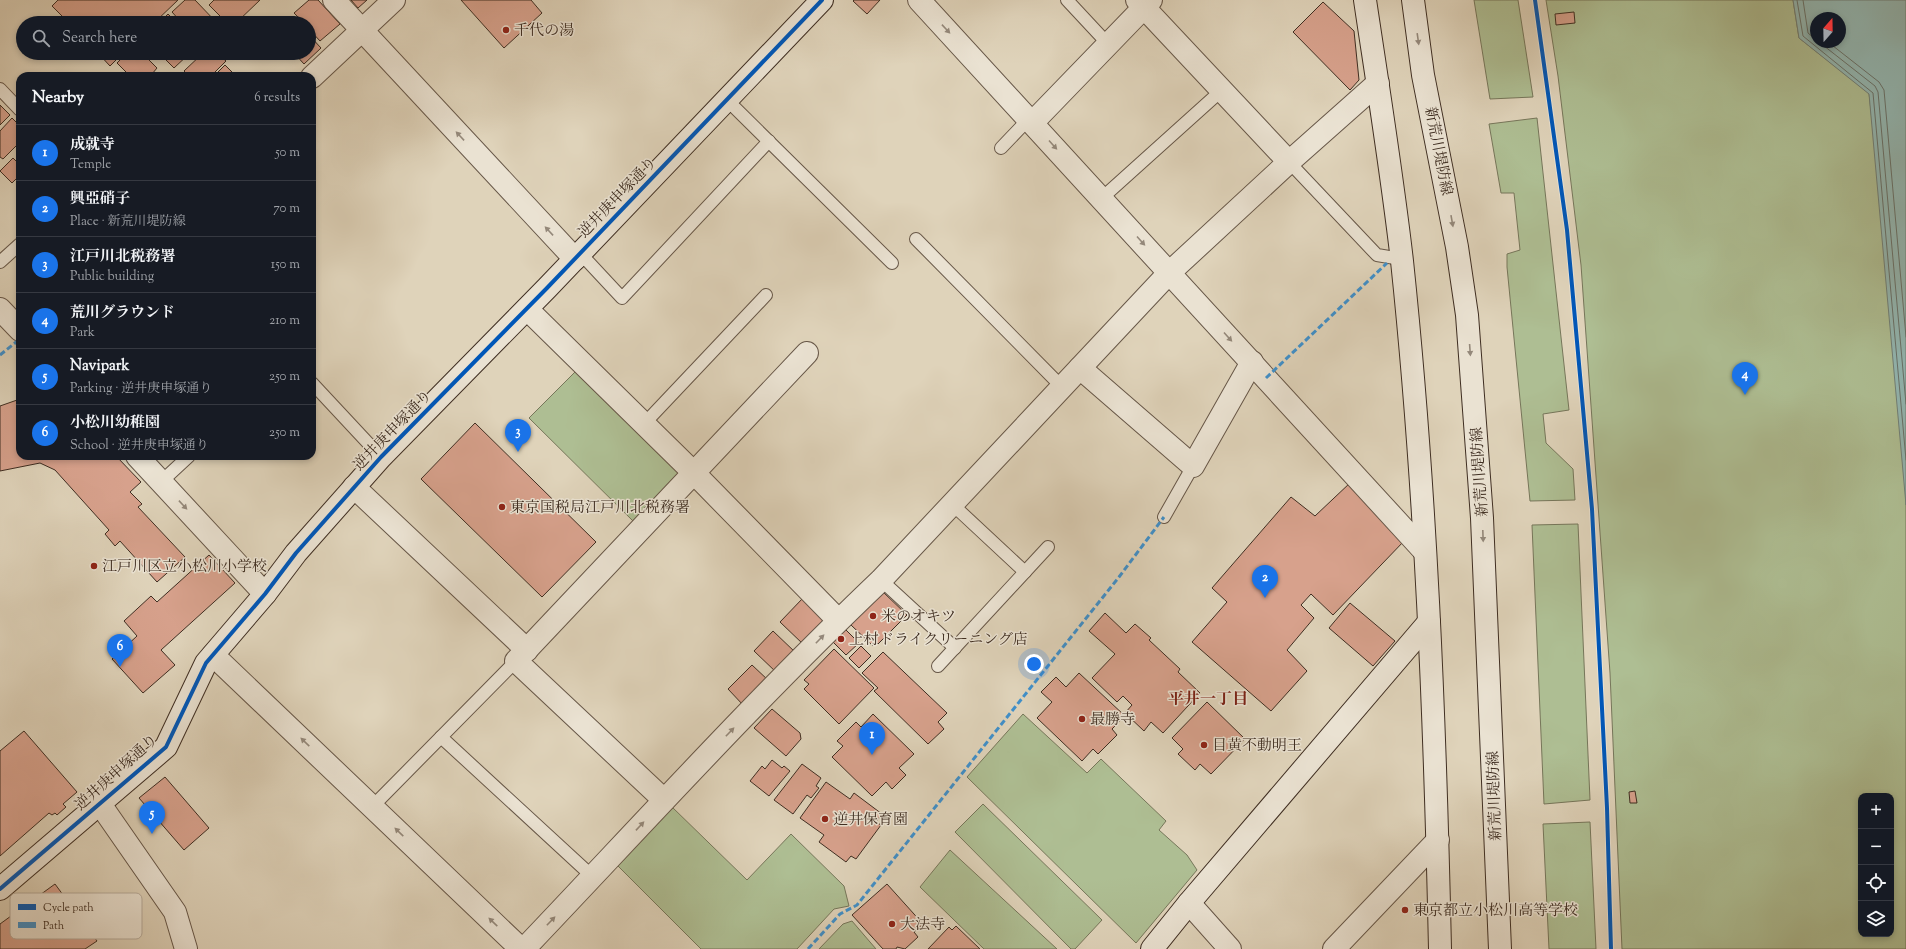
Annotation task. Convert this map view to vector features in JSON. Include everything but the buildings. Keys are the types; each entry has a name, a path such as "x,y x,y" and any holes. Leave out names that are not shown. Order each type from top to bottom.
{"street":[{"path":"334,0 578,256"},
{"path":"316,74 394,0"},
{"name":"逆井庚申塚通り","path":"0,889 166,747 206,663 265,594 296,553 381,457 528,309 822,0"},
{"path":"919,0 1033,122 1425,552"},
{"path":"1365,0 1378,83 1401,259 1414,386 1429,622 1438,840 1440,949"},
{"name":"新荒川堤防線","path":"1412,0 1423,75 1457,247 1467,315 1482,518 1500,949"},
{"path":"1033,122 1108,44 1144,2 1222,90 1289,162"},
{"path":"524,949 664,800 838,620 881,580 1170,273 1289,162 1378,83"},
{"path":"0,309 16,326"},
{"path":"528,309 694,473 838,620"},
{"path":"522,655 807,353"},
{"path":"1080,368 1193,466 1252,362"},
{"path":"141,460 265,594"},
{"path":"354,487 664,800"},
{"path":"1152,949 1189,903 1429,622"},
{"path":"213,655 521,949"},
{"path":"100,804 175,912 186,949"},
{"path":"1334,949 1438,840"},
{"path":"1189,903 1230,949"}],"lane":[{"path":"1067,0 1108,44"},
{"path":"0,89 16,106"},
{"path":"1102,198 1222,90"},
{"path":"727,100 892,263"},
{"path":"1001,148 1022,126 1033,122"},
{"path":"578,256 622,298 769,141"},
{"path":"1289,162 1377,256 1401,259"},
{"path":"916,239 1062,387"},
{"path":"0,262 16,248"},
{"path":"644,424 766,295"},
{"path":"316,387 381,457"},
{"path":"161,482 185,460"},
{"path":"1164,517 1193,466"},
{"path":"952,504 1025,572"},
{"path":"938,666 1048,547"},
{"path":"881,580 955,648"},
{"path":"372,807 522,655"},
{"path":"441,737 592,877"}],"green space":[{"path":"1474,0 1518,0 1533,97 1490,99"},
{"path":"1546,0 1793,0 1799,38 1869,93 1891,292 1906,499 1906,949 1622,949 1610,673 1581,265 1558,76"},
{"path":"1537,118 1569,410 1543,414 1546,443 1573,469 1575,500 1530,501 1507,267 1507,254 1520,250 1514,193 1501,193 1489,124"},
{"path":"579,368 684,473 635,523 529,418"},
{"path":"1578,524 1590,800 1544,804 1532,525"},
{"path":"1023,714 1087,773 1101,759 1166,821 1159,830 1187,855 1197,870 1136,943 967,777"},
{"path":"983,804 1102,920 1075,949 1071,949 955,832"},
{"path":"671,806 747,880 791,834 844,886 849,906 834,909 797,949 701,949 617,865"},
{"path":"1590,822 1596,949 1549,949 1543,824"},
{"path":"950,850 1057,949 984,949 920,887"},
{"path":"852,921 876,949 819,949 843,924"}],"water":[{"path":"1793,0 1906,0 1906,505 1869,94 1812,48 1846,48 1846,12 1810,12 1810,47 1799,38"}],"marked path":[{"path":"1266,378 1387,263"},
{"path":"0,355 16,342"},
{"path":"808,949 840,914 857,905 1119,577 1164,517"}],"cycle path":[{"path":"0,889 166,747 206,663 265,594 296,553 381,457 547,288 822,0"},
{"path":"1535,0 1567,230 1592,509 1607,808 1611,949"}],"place":[{"name":"千代の湯","path":"506,30"},
{"name":"荒川グラウンド","path":"1745,395"},
{"name":"江戸川北税務署","path":"518,452"},
{"name":"東京国税局江戸川北税務署","path":"502,507"},
{"name":"江戸川区立小松川小学校","path":"94,566"},
{"name":"興亞硝子","path":"1265,598"},
{"name":"米のオキツ","path":"873,616"},
{"name":"上村ドライクリーニング店","path":"841,639"},
{"name":"小松川幼稚園","path":"120,667"},
{"name":"最勝寺","path":"1082,719"},
{"name":"目黄不動明王","path":"1204,745"},
{"name":"成就寺","path":"872,755"},
{"name":"逆井保育園","path":"825,819"},
{"name":"Navipark","path":"152,834"},
{"name":"東京都立小松川高等学校","path":"1405,910"},
{"name":"大法寺","path":"892,924"}],"district":[{"name":"平井一丁目","path":"1208,698"}]}
